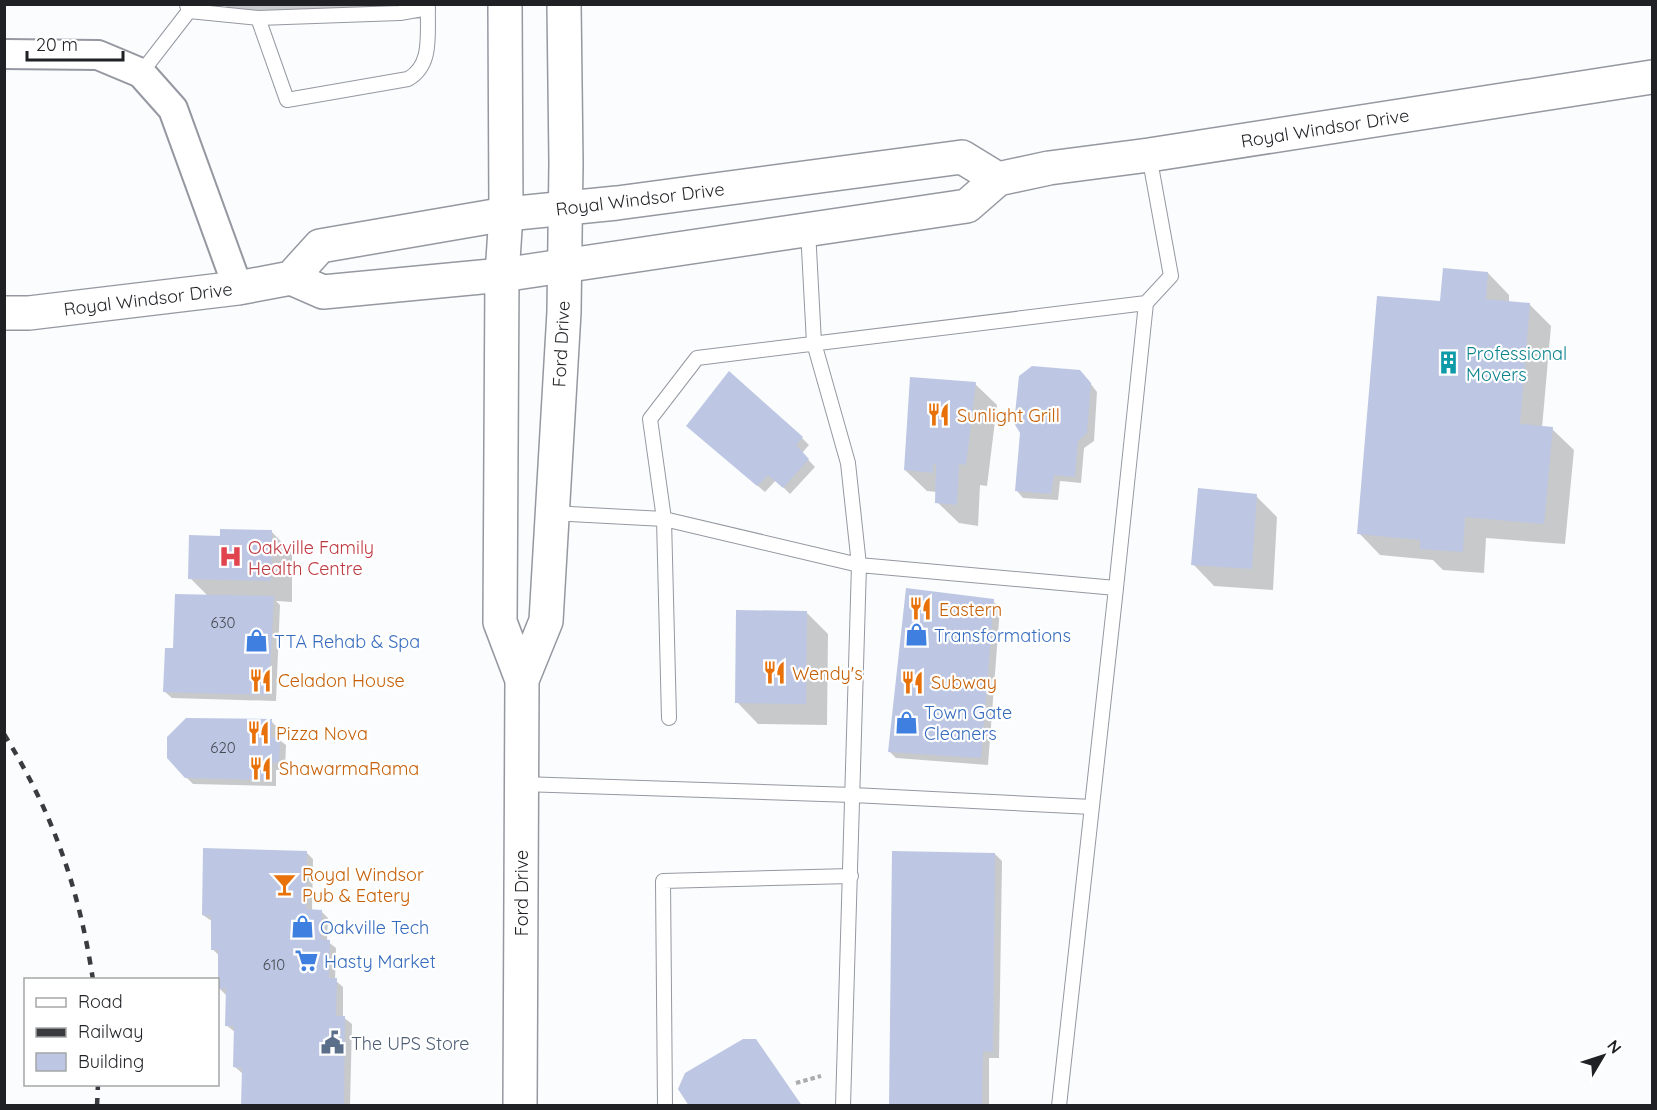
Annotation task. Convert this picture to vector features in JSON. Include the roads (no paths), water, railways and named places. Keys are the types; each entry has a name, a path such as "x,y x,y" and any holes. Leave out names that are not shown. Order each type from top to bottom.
{"main road":[{"name":"Ford Drive","path":"505,4 506,214 502,275 500,622 522,680 520,1106"},
{"name":"Ford Drive","path":"522,680 546,621 564,312 566,209 564,4"},
{"name":"Royal Windsor Drive","path":"4,313 28,313 238,288 291,278 323,292 502,275 967,206 998,179 1049,168 1149,155 1653,77"},
{"name":"Royal Windsor Drive","path":"291,278 320,246 506,214 566,209 962,157 998,179"}],"street":[{"path":"4,54 98,55 141,73 173,109 238,288"}],"lane":[{"path":"141,73 188,8 258,18 400,13 428,6 425,60 418,73 408,79 287,100 258,18"},
{"path":"1059,1106 1146,303 1172,276 1149,155"},
{"path":"808,230 814,343 848,463 860,564 843,1106"},
{"path":"669,718 664,519 650,418 698,358 1146,303"},
{"path":"551,513 664,519 860,564 1116,588"},
{"path":"522,784 853,795 1092,807"},
{"path":"665,1106 663,881 851,876"}],"railway":[{"path":"4,734 37,793 62,852 80,914 93,978"},
{"path":"97,1106 98,1086"}],"place":[{"name":"Professional Movers","path":"1448,363"},
{"name":"Sunlight Grill","path":"939,415"},
{"name":"Oakville Family Health Centre","path":"230,557"},
{"name":"Eastern","path":"921,609"},
{"name":"Transformations","path":"916,635"},
{"name":"TTA Rehab & Spa","path":"256,641"},
{"name":"Wendy's","path":"774,673"},
{"name":"Celadon House","path":"260,680"},
{"name":"Subway","path":"913,682"},
{"name":"Town Gate Cleaners","path":"906,722"},
{"name":"Pizza Nova","path":"258,733"},
{"name":"ShawarmaRama","path":"261,768"},
{"name":"Royal Windsor Pub & Eatery","path":"284,884"},
{"name":"Oakville Tech","path":"302,927"},
{"name":"Hasty Market","path":"306,961"},
{"name":"The UPS Store","path":"333,1043"}]}
